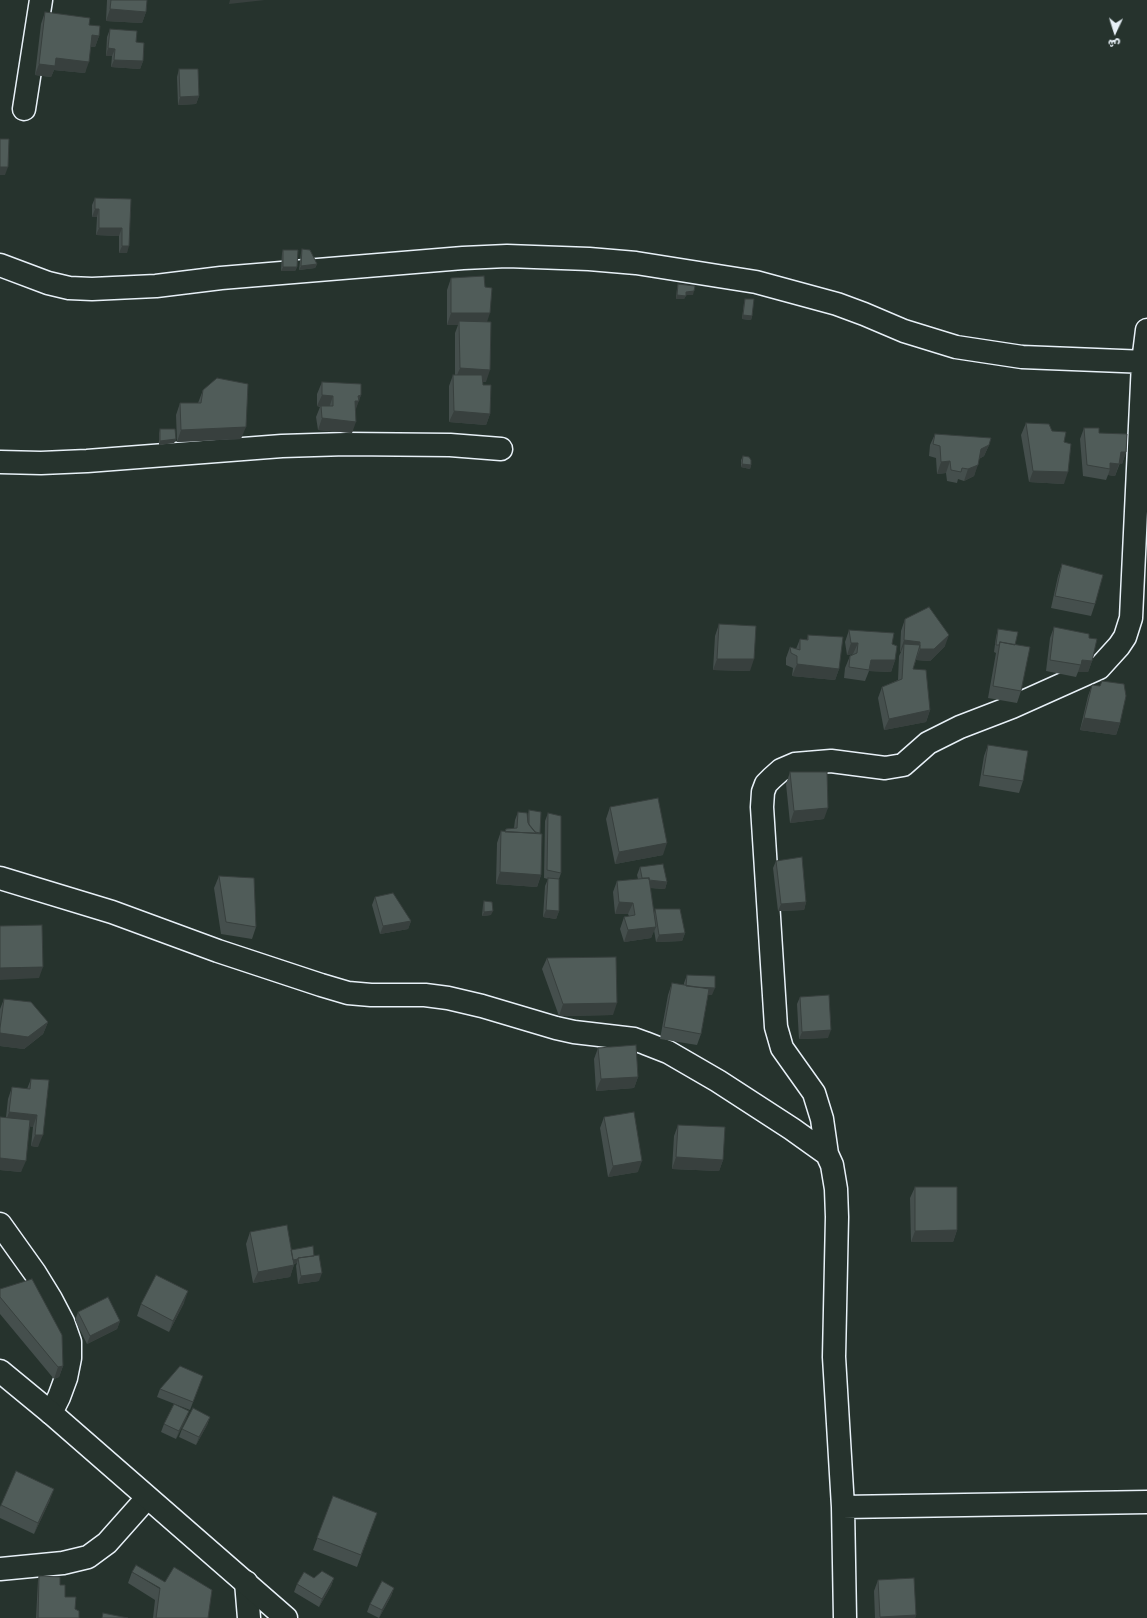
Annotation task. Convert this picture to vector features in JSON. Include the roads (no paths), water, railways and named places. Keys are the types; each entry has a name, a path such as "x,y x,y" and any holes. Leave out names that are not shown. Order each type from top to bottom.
{"street":[{"path":"24,109 36,41 41,0"},
{"path":"0,265 48,283 69,288 92,289 156,286 221,278 463,258 507,256 589,259 636,263 756,282 837,304 904,331 956,347 1022,357 1145,362"},
{"path":"845,1618 844,1507 834,1357 837,1217 836,1189 832,1165 827,1154 822,1119 814,1093 782,1048 776,1027 762,807 765,788 772,778 781,770 795,764 831,761 885,768 903,765 928,743 960,727 1012,707 1082,676 1098,668 1108,659 1125,637 1131,618 1147,330"},
{"path":"0,462 41,463 87,461 282,446 346,444 450,445 501,449"},
{"path":"0,878 112,912 218,951 348,993 426,995 448,998 482,1006 556,1028 574,1032 634,1039 646,1043 679,1058 792,1129 827,1154"},
{"path":"0,1224 36,1274 51,1299 63,1322 70,1342 70,1358 66,1378 51,1413"},
{"path":"0,1371 51,1413 286,1618"},
{"path":"0,1569 63,1563 88,1557 107,1543 147,1498"},
{"path":"844,1507 1147,1502"},
{"path":"246,1582 249,1618"}]}
